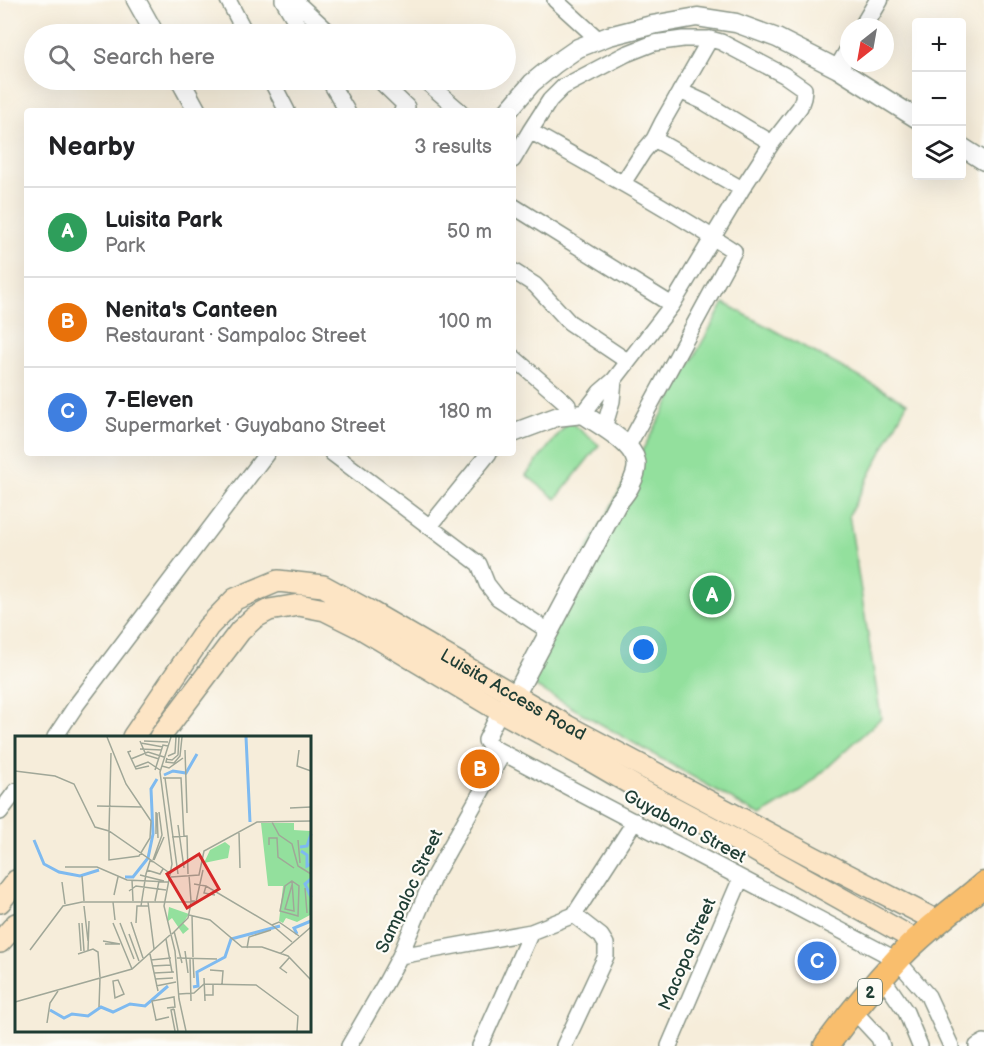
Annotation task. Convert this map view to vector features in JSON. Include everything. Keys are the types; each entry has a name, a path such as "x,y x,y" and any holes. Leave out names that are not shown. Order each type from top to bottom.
{"highway":[{"name":"2","path":"826,1046 853,1010 917,940 984,884"}],"main road":[{"name":"Luisita Access Road","path":"134,736 208,627 235,599 278,581 323,586 567,726 939,922"},
{"name":"Luisita Access Road","path":"161,736 240,631 254,618 269,610 299,605 325,610 360,627 500,711 650,795 917,940"},
{"path":"0,902 15,882"},
{"path":"0,942 15,925"}],"street":[{"path":"136,0 149,24"},
{"path":"228,0 241,24"},
{"path":"283,0 297,24"},
{"path":"294,0 320,24"},
{"path":"555,0 599,40"},
{"path":"868,18 879,0"},
{"path":"511,108 532,83 578,48 609,36 697,17 736,23 777,39 838,69 912,115"},
{"path":"516,155 550,100 563,87 626,54 654,43 682,39 710,39 721,42 804,88 800,107 772,143 742,189 672,305 614,380 576,415 556,417 516,433"},
{"path":"623,183 654,139 710,39"},
{"path":"185,90 195,108"},
{"path":"275,90 285,108"},
{"path":"335,90 345,108"},
{"path":"393,90 407,106 404,108"},
{"path":"436,90 457,108"},
{"path":"680,91 704,102 772,143"},
{"path":"530,131 623,183 734,251 628,446"},
{"path":"654,139 742,189"},
{"path":"966,150 984,161"},
{"path":"516,208 672,305"},
{"path":"516,273 535,285 568,322 627,361"},
{"path":"500,711 515,696 617,504 631,486 636,469 636,460 628,446 604,428 576,415 565,402 516,360"},
{"path":"604,428 612,401 614,380"},
{"path":"57,736 76,704 265,456"},
{"path":"336,456 479,564 487,584 498,598 550,632"},
{"path":"430,526 487,456"},
{"name":"Guyabano Street","path":"500,711 486,741 503,753 741,878 890,968"},
{"name":"Sampaloc Street","path":"349,1046 400,956 433,878 503,753"},
{"path":"0,812 15,793"},
{"path":"400,956 531,932 574,915 635,821"},
{"name":"Macopa Street","path":"669,1046 741,878"},
{"path":"564,1046 606,956 606,944 602,936 574,915"},
{"path":"480,1046 531,932"},
{"path":"890,968 920,1046"},
{"path":"890,968 928,996 951,1046"},
{"path":"853,1010 879,1038 882,1046"},
{"path":"977,1046 984,1042"}],"green space":[{"path":"724,303 907,403 849,515 881,718 802,791 761,816 517,676"},
{"path":"569,421 599,445 556,499 526,475"}],"place":[{"name":"Luisita Park","path":"712,595"},
{"name":"Nenita's Canteen","path":"480,769"},
{"name":"7-Eleven","path":"817,961"}]}
